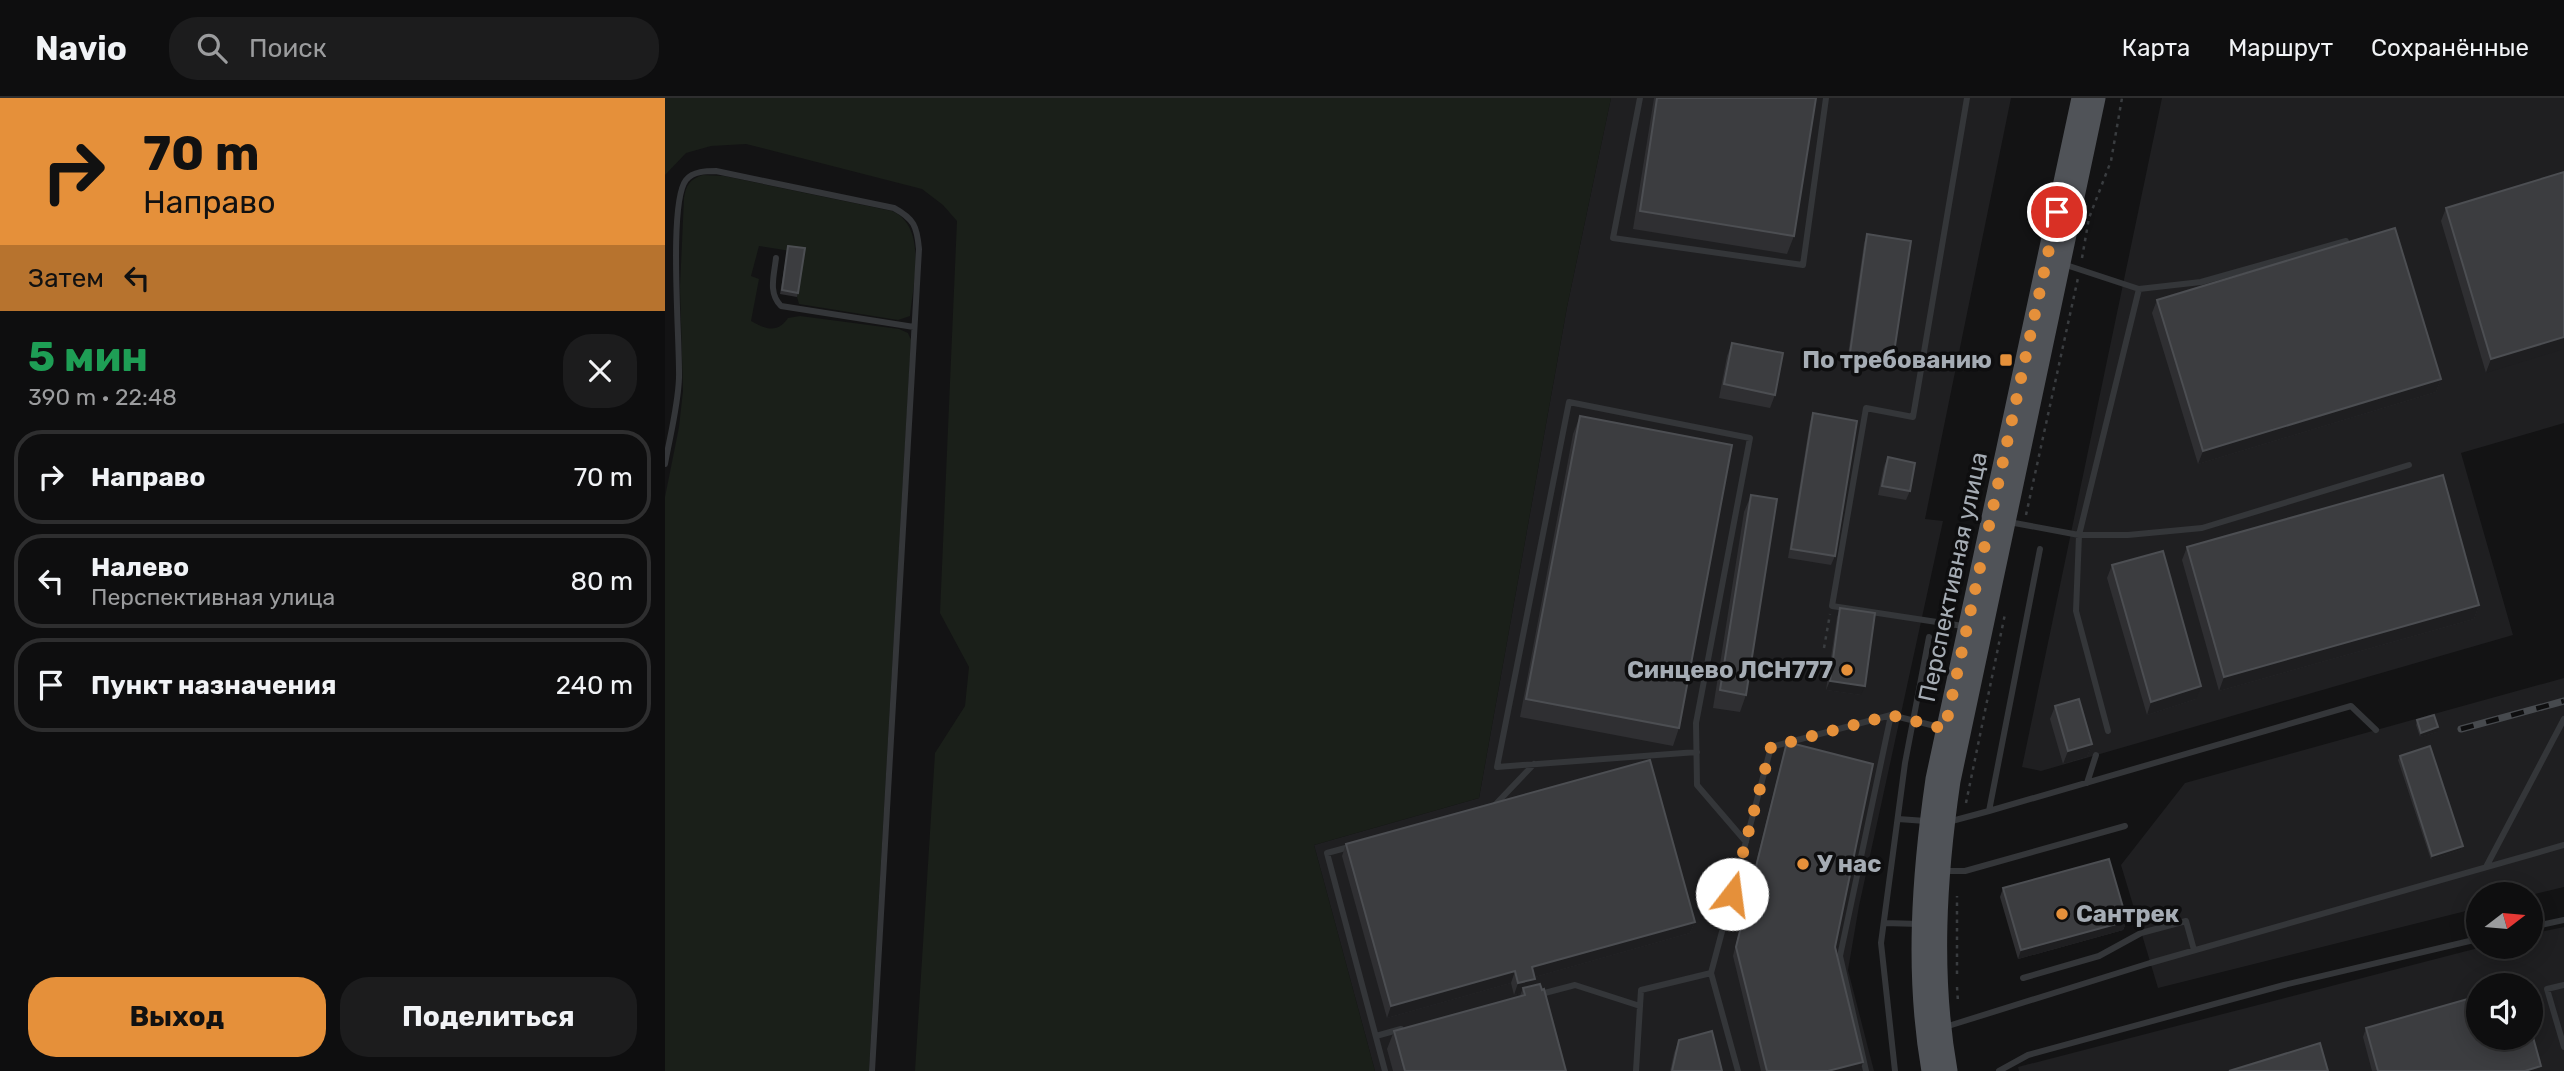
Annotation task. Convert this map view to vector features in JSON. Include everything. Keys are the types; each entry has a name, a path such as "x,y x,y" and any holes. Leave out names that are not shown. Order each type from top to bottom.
{"main road":[{"name":"Перспективная улица","path":"1931,1071 1942,1028 1937,955 1941,871 1937,822 1974,629 2007,521 2071,266 2082,99"},
{"name":"Перспективная улица","path":"2007,521 2082,99"},
{"name":"Перспективная улица","path":"1941,871 1921,924 1948,1071"}],"lane":[{"path":"1640,98 1613,238 1803,265 1826,98"},
{"path":"1967,98 1913,417 1866,408 1832,606 1974,629"},
{"path":"665,464 679,380 676,244 680,194 686,180 692,175 716,171 894,208 911,219 918,238 914,327 872,1071"},
{"path":"2071,266 2139,289 2200,282 2346,241"},
{"path":"776,258 772,292 782,306 914,327"},
{"path":"2108,732 2076,611 2078,535 2139,289"},
{"path":"1696,752 1497,767 1569,402 1750,438 1696,723 1697,785 1746,842"},
{"path":"2007,521 2078,535 2128,535 2202,528 2409,465"},
{"path":"1989,811 2040,549"},
{"path":"1895,1071 1881,943 1913,720 1929,637"},
{"path":"1898,819 1937,822 1964,818 2351,706 2376,730"},
{"path":"1738,1071 1711,972 1771,747 1891,715 1953,730"},
{"path":"1866,1071 1839,956 1891,715"},
{"path":"2486,867 2564,719"},
{"path":"2087,783 2096,755"},
{"path":"1481,810 1494,806 1534,764"},
{"path":"1941,871 1965,871 2125,826"},
{"path":"1942,1028 2194,950 2564,845"},
{"path":"1353,846 1327,853 1385,1071"},
{"path":"2543,924 2564,920"},
{"path":"2023,978 2099,956 2141,933 2186,921 2194,950"},
{"path":"1884,923 1921,924"},
{"path":"2000,1071 2028,1055 2284,985 2466,942"},
{"path":"1636,1071 1641,990 1711,972"},
{"path":"1535,995 1575,985 1640,1006"},
{"path":"2564,985 2547,989 2564,1047"},
{"path":"1376,1036 1416,1026"}],"path":[{"path":"2007,521 2071,266 2111,161 2122,98"},
{"path":"1964,818 2007,604"},
{"path":"1823,648 1832,606"},
{"path":"1941,871 1957,973 1942,1028"}],"shaded area":[{"path":"665,98 1611,98 1567,307 1479,798 1314,845 1375,1071 915,1071 935,753 965,706 969,667 940,613 957,221 943,205 922,189 746,144 711,146 686,153 665,175"},
{"path":"1611,98 2011,98 1925,519 1943,521 1859,906 1848,970 1874,1071 1375,1071 1314,845 1479,798 1567,307"},
{"path":"2162,98 2564,98 2564,423 2461,453 2513,635 2041,771 2022,767"},
{"path":"703,175 724,176 892,211 903,219 914,243 916,258 910,316 898,320 799,304 797,297 803,253 759,246 751,276 759,279 751,321 761,326 775,328 788,318 800,316 899,329 908,333 911,340 869,1071 665,1071 665,497 683,391 680,287 684,198 689,183"},
{"path":"2564,678 2564,887 2543,892 2543,882 2466,882 2466,911 2158,988 2121,865 2185,783"},
{"path":"2564,927 2564,1071 2019,1071 2018,1067 2466,951 2466,959 2543,959 2543,931"}],"building":[{"path":"1657,98 1816,98 1794,236 1640,211"},
{"path":"2564,172 2564,337 2491,359 2446,208"},
{"path":"2395,228 2441,379 2203,451 2157,300"},
{"path":"1867,234 1911,241 1893,359 1850,353"},
{"path":"788,246 805,248 798,293 782,290"},
{"path":"1732,343 1783,353 1775,395 1724,384"},
{"path":"1813,413 1857,421 1835,556 1791,549"},
{"path":"1580,416 1732,445 1679,728 1526,699"},
{"path":"1888,457 1915,463 1910,491 1882,486"},
{"path":"2443,475 2479,605 2224,677 2187,547"},
{"path":"1751,495 1777,499 1746,695 1720,690"},
{"path":"2163,551 2201,686 2151,702 2112,565"},
{"name":"Синцево ЛСН777","path":"1840,608 1875,613 1865,686 1830,681"},
{"path":"2079,699 2092,744 2068,751 2055,706"},
{"path":"2434,715 2438,727 2421,733 2417,720"},
{"name":"У нас","path":"1787,742 1873,764 1835,947 1863,1062 1828,1071 1767,1071 1736,947"},
{"path":"2430,746 2463,846 2432,856 2400,756"},
{"path":"1650,760 1695,922 1532,967 1535,979 1518,983 1515,971 1391,1006 1346,844"},
{"name":"Сантрек","path":"2109,859 2127,921 2021,950 2003,888"},
{"path":"1540,984 1542,990 1544,989 1566,1071 1405,1071 1394,1031 1525,995 1523,988"},
{"path":"2466,999 2466,1050 2537,1050 2541,1066 2525,1071 2378,1071 2366,1028"},
{"path":"1712,1031 1722,1071 1672,1071 1679,1040"},
{"path":"2320,1043 2328,1071 2229,1071"}],"railway":[{"path":"2461,729 2564,701"}],"place":[{"name":"По требованию","path":"2006,360"},
{"name":"Синцево ЛСН777","path":"1847,670"},
{"name":"У нас","path":"1803,864"},
{"name":"Сантрек","path":"2062,914"}],"route":[{"path":"1732,894 1771,747 1891,715 1945,729 2057,212"}]}
